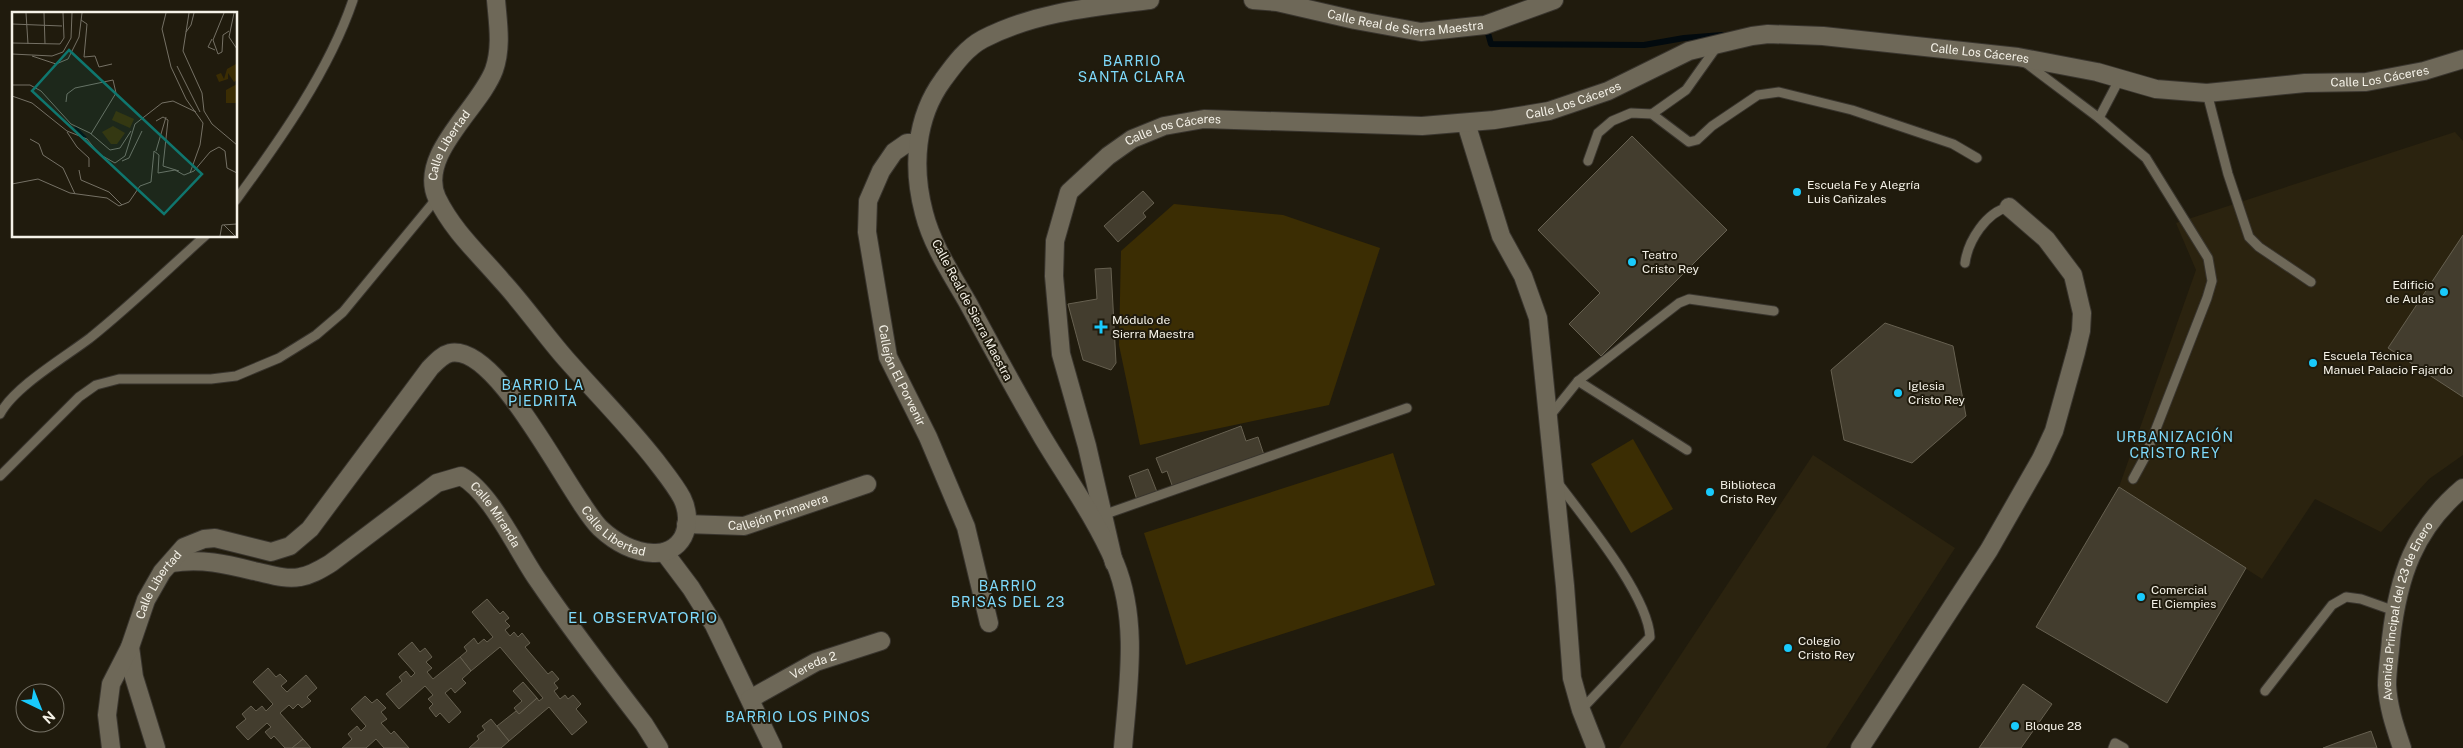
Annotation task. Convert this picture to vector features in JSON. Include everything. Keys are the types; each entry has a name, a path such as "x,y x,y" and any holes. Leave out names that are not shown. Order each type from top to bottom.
{"street":[{"name":"Calle Libertad","path":"111,748 108,697 111,684 130,647 146,600 159,577 171,563 184,548 204,539 215,538 271,552 279,551 301,538 322,516 430,368 450,353 462,353 473,358 505,388 546,446 587,511 610,537 628,548 641,552 664,552 682,540 687,514 683,500 673,483 603,397 566,359 502,280 458,233 437,198 432,176 436,163 450,136 484,90 493,73 498,56 499,38 496,0"},
{"name":"Calle Real de Sierra Maestra","path":"1122,748 1130,661 1130,626 1124,592 1114,563 1091,518 1023,404 931,233 925,216 917,177 918,143 923,122 936,89 965,52 981,40 1029,21 1074,8 1150,0"},
{"name":"Calle Real de Sierra Maestra","path":"1253,0 1277,2 1355,20 1422,32 1485,25 1554,0"},
{"name":"Calle Los Cáceres","path":"1114,563 1061,354 1057,326 1055,241 1069,192 1108,156 1132,139 1172,124 1204,119 1292,124 1327,122 1422,126 1494,120 1549,111 1608,92 1689,51 1768,34 1822,36 2018,57 2120,78 2156,89 2207,93 2305,83 2366,82 2424,72 2463,59"},
{"path":"1466,123 1501,236 1523,276 1533,299 1538,318 1572,678 1581,710 1596,748"},
{"name":"Callejón El Porvenir","path":"918,143 907,143 900,147 894,152 881,171 868,201 867,232 888,356 928,437 966,527 990,622"},
{"path":"1860,748 1989,550 2041,459 2054,431 2076,352 2081,331 2082,312 2073,275 2046,239 2008,207"},
{"name":"Calle Miranda","path":"171,563 197,560 216,562 290,578 318,572 437,483 461,476 471,481 483,493 536,578 659,748"},
{"name":"Callejón Primavera","path":"686,524 744,526 867,484"},
{"name":"Avenida Principal del 23 de Enero","path":"2402,748 2391,713 2387,684 2395,610 2406,568 2421,535 2436,513 2463,488"},
{"path":"664,552 691,588 714,624 774,748"},
{"name":"Vereda 2","path":"750,699 816,662 881,641"},
{"path":"130,647 134,677 156,748"}],"lane":[{"path":"238,197 265,161 323,67 353,0"},
{"path":"1652,114 1686,90 1720,44"},
{"path":"2018,57 2099,118 2146,158 2203,250 2211,269 2212,281 2207,298 2145,457 2133,479"},
{"path":"2099,118 2120,78"},
{"path":"1588,161 1598,133 1612,121 1631,113 1652,114 1688,142 1697,140 1712,126 1758,95 1779,92 1852,110 1953,144 1977,158"},
{"path":"2207,93 2228,174 2249,237 2259,248 2311,282"},
{"path":"0,476 79,397 96,385 119,379 211,379 236,376 279,358 316,336 343,312 437,198"},
{"path":"1965,264 1967,253 1980,228 1999,209 2008,207"},
{"path":"0,414 4,406 31,382 91,337 203,238"},
{"path":"1548,419 1578,381 1679,303 1689,299 1774,311"},
{"path":"1578,381 1688,450"},
{"path":"1103,515 1125,509 1407,408"},
{"path":"1554,476 1628,580 1649,625 1650,637 1581,710"},
{"path":"2266,691 2332,605 2346,597 2361,599 2395,610"},
{"path":"2112,748 2115,743 2124,748"}],"shaded area":[{"name":"Escuela Técnica Manuel Palacio Fajardo","path":"2455,132 2463,141 2463,455 2429,479 2381,532 2315,499 2262,579 2119,487 2196,270 2176,223"},
{"path":"1174,204 1283,215 1380,248 1329,405 1140,445 1119,345 1121,251"},
{"path":"1633,439 1673,509 1631,533 1591,464"},
{"path":"1393,453 1435,585 1186,665 1144,533"},
{"name":"Colegio Cristo Rey","path":"1813,455 1955,548 1826,748 1619,748"}],"building":[{"name":"Teatro Cristo Rey","path":"1632,136 1727,230 1601,356 1569,324 1600,293 1538,230"},
{"path":"1143,191 1154,203 1143,213 1146,217 1118,242 1104,226"},
{"name":"Edificio de Aulas","path":"2463,235 2463,397 2388,348"},
{"path":"1111,268 1116,363 1111,370 1083,360 1068,304 1097,299 1095,269"},
{"name":"Iglesia Cristo Rey","path":"1885,323 1953,346 1966,416 1912,463 1844,440 1831,370"},
{"path":"1241,426 1246,441 1258,437 1264,455 1173,488 1167,471 1162,473 1156,458"},
{"path":"1148,469 1157,492 1137,500 1129,476"},
{"name":"Comercial El Ciempies","path":"2119,487 2246,568 2167,703 2036,627"},
{"path":"487,599 500,614 503,611 509,618 505,621 510,626 505,630 510,636 514,632 518,637 522,633 530,643 525,647 548,674 552,671 559,679 554,683 558,688 554,691 560,699 565,695 568,699 573,695 581,704 576,709 587,722 572,735 549,707 509,741 497,726 516,711 519,714 537,698 539,701 543,698 500,647 471,671 460,657 467,651 464,647 474,638 478,644 484,639 487,642 493,637 472,612"},
{"path":"412,642 420,652 425,648 432,657 426,662 432,668 427,672 433,679 460,657 471,671 462,679 466,683 455,693 451,688 445,693 461,712 449,723 440,713 436,717 429,708 433,704 428,699 433,695 425,686 399,709 386,694 402,681 399,677 406,671 411,677 415,673 398,654"},
{"path":"268,668 276,677 280,674 287,681 281,686 287,692 306,675 317,688 307,697 311,701 302,708 298,704 293,709 289,705 280,713 303,739 292,748 285,748 274,736 271,739 265,732 271,727 267,723 248,740 236,727 246,719 242,714 251,706 256,711 262,706 266,711 273,704 253,682"},
{"path":"523,682 537,698 519,714 514,708 522,701 513,691"},
{"name":"Bloque 28","path":"2023,684 2052,704 2021,748 1979,748"},
{"path":"365,696 372,703 377,699 386,708 381,712 387,719 381,723 391,734 394,731 409,748 384,748 376,739 366,748 342,748 352,739 348,734 357,726 361,731 366,726 351,709"},
{"path":"491,719 509,741 501,748 469,748 479,739 477,736 485,730 482,726"},
{"path":"2371,731 2377,748 2323,748 2339,742"},
{"path":"303,739 311,748 292,748"}],"waterway":[{"path":"1486,26 1491,44 1644,45 1684,38 1722,35"}],"place":[{"name":"Escuela Fe y Alegría Luis Cañizales","path":"1797,192"},
{"name":"Teatro Cristo Rey","path":"1632,262"},
{"name":"Edificio de Aulas","path":"2444,292"},
{"name":"Módulo de Sierra Maestra","path":"1101,327"},
{"name":"Escuela Técnica Manuel Palacio Fajardo","path":"2313,363"},
{"name":"Iglesia Cristo Rey","path":"1898,393"},
{"name":"Biblioteca Cristo Rey","path":"1710,492"},
{"name":"Comercial El Ciempies","path":"2141,597"},
{"name":"Colegio Cristo Rey","path":"1788,648"},
{"name":"Bloque 28","path":"2015,726"}],"district":[{"name":"BARRIO SANTA CLARA","path":"1132,69"},
{"name":"BARRIO LA PIEDRITA","path":"543,394"},
{"name":"URBANIZACIÓN CRISTO REY","path":"2175,446"},
{"name":"BARRIO BRISAS DEL 23","path":"1008,594"},
{"name":"EL OBSERVATORIO","path":"643,618"},
{"name":"BARRIO LOS PINOS","path":"798,717"}]}
